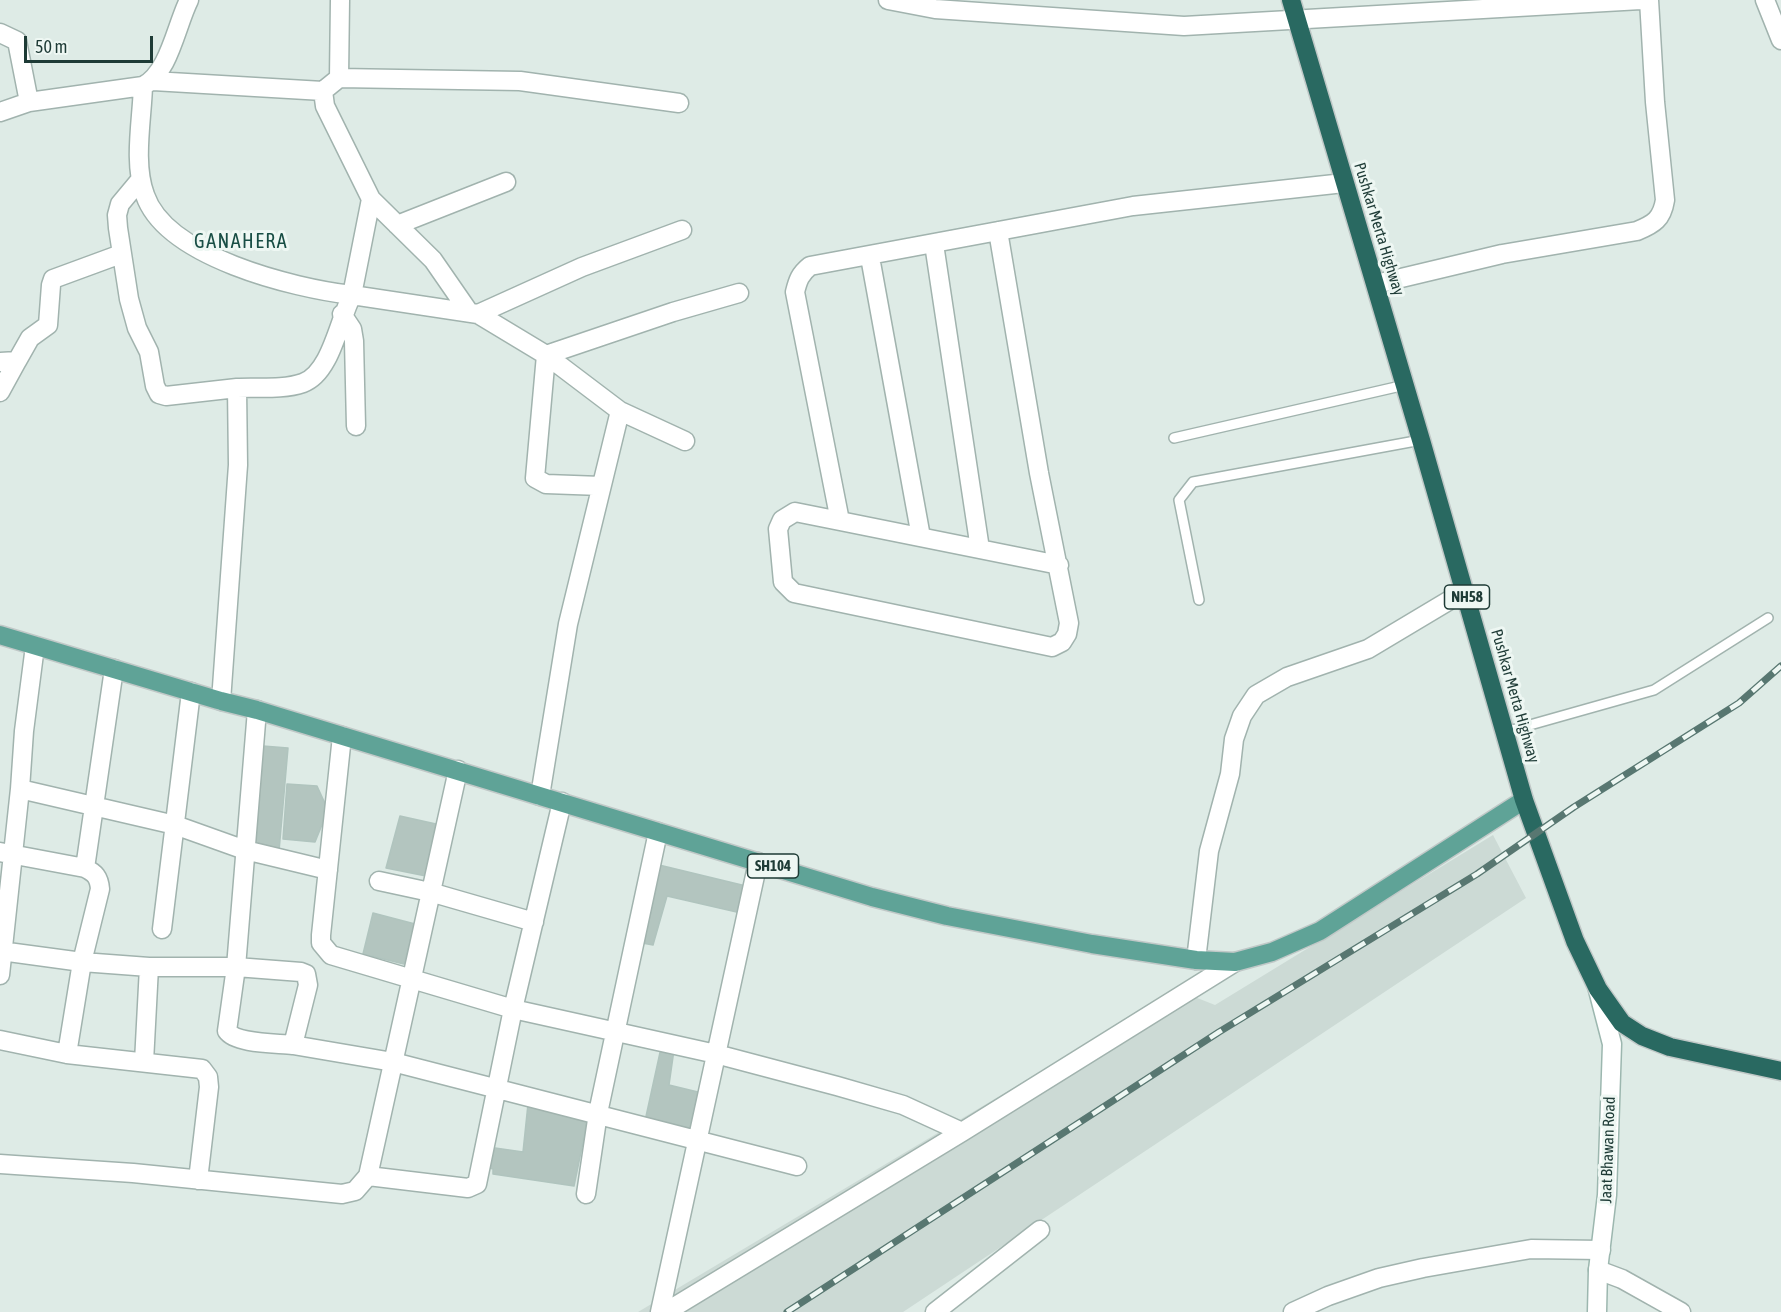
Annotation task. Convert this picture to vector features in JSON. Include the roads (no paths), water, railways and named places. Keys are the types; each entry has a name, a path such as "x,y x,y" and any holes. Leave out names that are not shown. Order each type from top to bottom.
{"highway":[{"name":"Pushkar Merta Highway","path":"1290,0 1376,284 1524,800 1575,941 1598,989 1622,1023 1642,1036 1682,1050 1781,1071"}],"main road":[{"name":"SH104","path":"0,635 458,770 872,897 947,916 1092,944 1196,960 1235,962 1272,952 1320,931 1524,800"}],"street":[{"path":"189,0 161,71 148,83 141,180 154,215 171,231 196,249 294,285 474,313 546,355 620,411 685,441"},
{"path":"339,78 340,0"},
{"path":"888,0 935,9 1184,26 1641,0"},
{"path":"1376,284 1502,254 1637,231 1655,224 1663,213 1665,200 1654,102 1649,0"},
{"path":"1765,0 1781,40"},
{"path":"0,33 17,41 29,102"},
{"path":"0,112 29,102 148,83 323,91 339,78 520,81 679,103"},
{"path":"323,91 325,106 371,199 433,260 474,313"},
{"path":"141,180 125,195 117,215 121,254 129,299 137,328 149,352 155,386 159,394 166,396 237,388 285,387 304,383 325,363 342,314 352,295 371,199"},
{"path":"397,225 506,182"},
{"path":"840,521 795,292 798,279 810,266 870,257 1133,206 1344,183"},
{"path":"474,313 582,267 682,230"},
{"path":"998,231 1039,473 1059,565 1069,623 1067,634 1062,642 1052,647 794,593 783,582 778,529 782,520 795,512 1059,565"},
{"path":"934,244 980,549"},
{"path":"0,392 9,362 30,338 48,325 53,279 121,254"},
{"path":"870,257 921,537"},
{"path":"546,355 673,312 738,293"},
{"path":"342,314 352,329 354,341 356,426"},
{"path":"546,355 535,478 546,484 601,486"},
{"path":"221,701 238,465 237,388"},
{"path":"540,796 568,624 620,411"},
{"path":"1196,960 1209,851 1230,774 1234,739 1242,716 1256,695 1287,677 1368,649 1465,591"},
{"path":"0,975 7,852 20,789 24,731 35,646"},
{"path":"85,868 96,806 114,669"},
{"path":"162,929 191,692"},
{"path":"257,710 236,967 227,1020 227,1031 231,1037 393,1062 797,1166"},
{"path":"342,736 321,935 325,949 331,955 513,1009 716,1054 903,1105 962,1132"},
{"path":"0,1164 342,1194 355,1191 368,1176 458,770"},
{"path":"20,789 175,825 245,850 328,870"},
{"path":"368,1176 473,1187 479,1176 513,1009 562,802"},
{"path":"586,1194 598,1113 658,832"},
{"path":"7,852 85,868 94,872 99,880 100,889 82,962 67,1054"},
{"path":"660,1312 758,862"},
{"path":"379,881 430,892 534,922"},
{"path":"2,952 82,962 149,967 236,967 306,974 308,985 293,1045"},
{"path":"666,1312 1235,962"},
{"path":"144,1062 149,967"},
{"name":"Jaat Bhawan Road","path":"1597,1312 1598,1270 1607,1195 1612,1044 1598,989"},
{"path":"0,1040 67,1054 202,1069 208,1077 198,1180"},
{"path":"935,1312 1040,1230"},
{"path":"1293,1312 1328,1296 1379,1278 1423,1268 1531,1249 1601,1250"},
{"path":"1598,1270 1622,1279 1681,1312"}],"lane":[{"path":"1174,438 1405,385"},
{"path":"1199,600 1179,500 1193,482 1421,440"},
{"path":"1505,732 1654,690 1768,618"}],"railway":[{"path":"787,1312 1219,1032 1477,874 1574,807 1739,703 1781,666"}],"district":[{"name":"GANAHERA","path":"241,242"}]}
